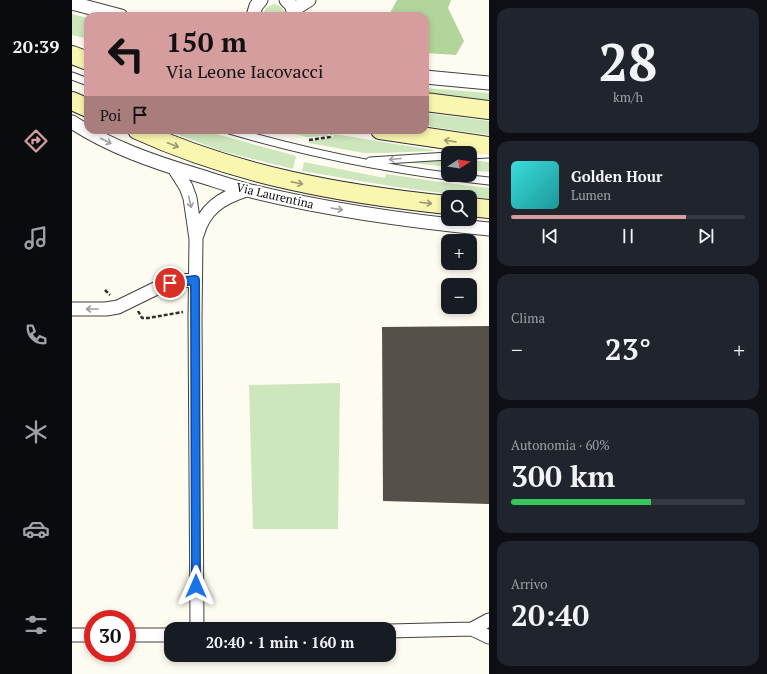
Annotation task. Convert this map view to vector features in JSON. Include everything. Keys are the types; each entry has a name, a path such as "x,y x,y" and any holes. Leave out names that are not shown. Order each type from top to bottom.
{"main road":[{"path":"72,50 84,52"},
{"path":"72,55 84,60"},
{"path":"72,101 84,106"},
{"path":"429,102 489,110"},
{"name":"Via Laurentina","path":"147,134 185,150 253,172 334,190 441,204"},
{"path":"407,134 489,146"},
{"path":"477,208 489,209"}],"street":[{"path":"254,12 256,6 261,0"},
{"path":"291,9 308,0"},
{"path":"72,3 106,12"},
{"path":"429,77 489,83"},
{"name":"Via Laurentina","path":"72,122 84,129"},
{"name":"Via Laurentina","path":"94,134 114,145 151,161 246,190 357,213 489,229"},
{"path":"174,168 186,187 190,198 196,239 196,622"},
{"path":"196,239 203,219 214,206 228,196 246,190"},
{"path":"72,309 118,308 161,286 179,281 195,280"},
{"path":"396,631 472,629 489,620"},
{"path":"472,629 489,637"},
{"path":"72,635 84,635"},
{"path":"136,635 164,635"}],"lane":[{"path":"72,76 84,80"},
{"path":"244,134 360,162 489,181"},
{"path":"477,155 489,154"},
{"path":"360,162 399,158 441,156"}],"path":[{"path":"304,140 330,137 331,134"},
{"path":"136,306 139,314 144,318 187,312"}],"green space":[{"path":"397,0 451,0 448,8 464,41 456,55 429,53 429,12 391,12"},
{"path":"274,4 282,8 284,12 264,12 266,8"},
{"path":"72,14 84,17 84,38 72,35"},
{"path":"429,88 489,93 489,100 429,93"},
{"path":"429,114 489,121 489,135 429,127"},
{"path":"176,134 216,134 296,156 293,169 221,151"},
{"path":"295,134 329,134 328,136 307,137"},
{"path":"334,134 433,151 364,153 309,143 309,141 332,138"},
{"path":"413,161 441,161 441,166 413,163"},
{"path":"477,161 489,162 489,172 477,171"},
{"path":"304,162 385,178 386,174 489,188 489,199 477,197 477,190 441,190 441,193 396,187 302,171"},
{"path":"340,383 338,529 253,529 249,385"}],"building":[{"path":"489,326 489,504 383,501 382,327"}],"route":[{"path":"170,283 195,280 196,586"}]}
